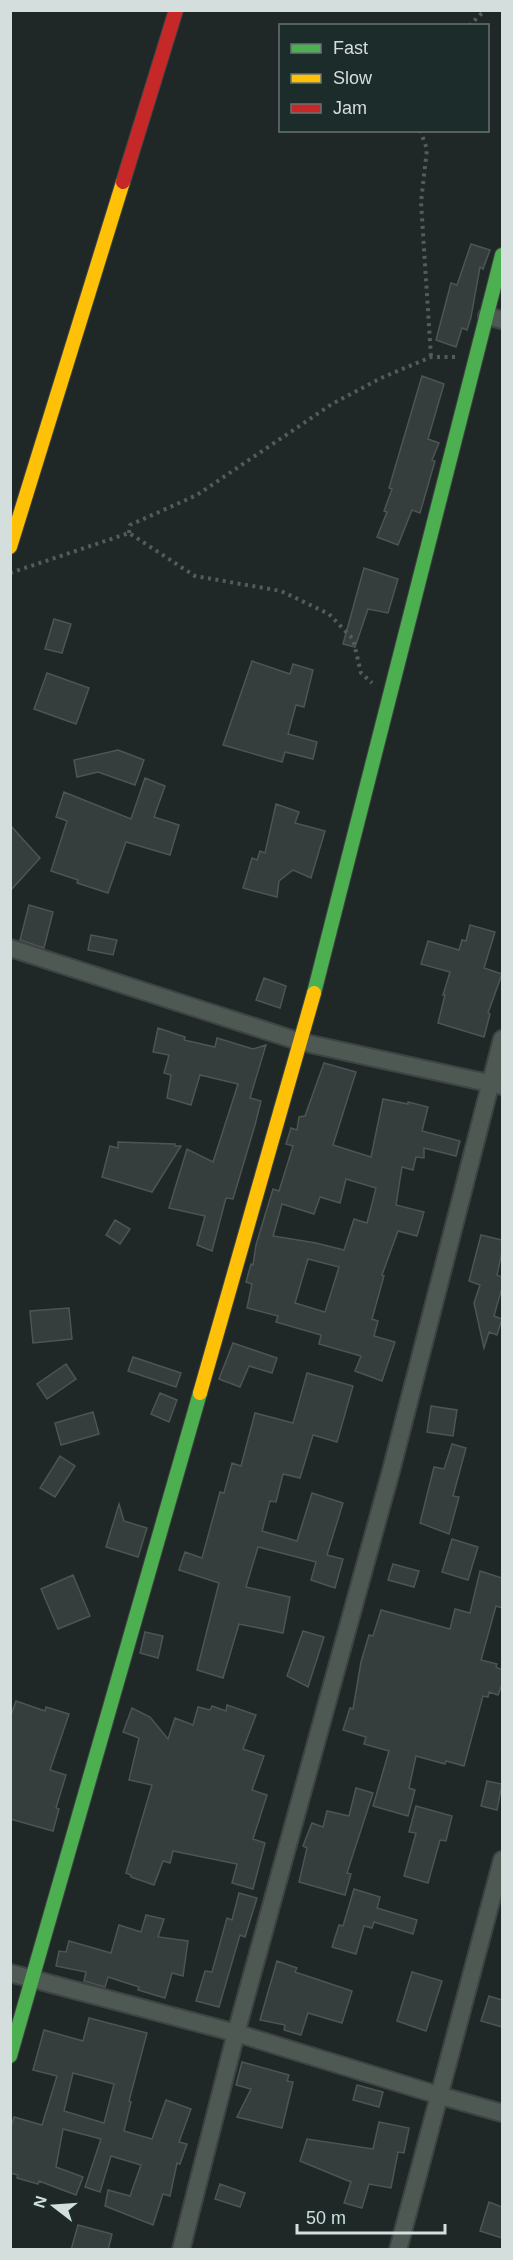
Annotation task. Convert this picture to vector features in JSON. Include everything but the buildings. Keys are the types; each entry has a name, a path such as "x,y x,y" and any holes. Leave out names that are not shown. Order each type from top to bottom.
{"street":[{"path":"10,547 176,10"},
{"path":"10,2056 301,1041 476,356 495,318 502,255"},
{"path":"10,948 301,1041 496,1084"},
{"path":"181,2250 236,2033 496,1084 502,1039"},
{"path":"398,2250 502,1860"},
{"path":"10,1973 236,2033 502,2113"}],"path":[{"path":"471,24 485,10"},
{"path":"421,132 427,148 422,202 431,357"},
{"path":"129,533 130,525 197,495 332,404 381,378 431,357 476,356"},
{"path":"129,533 195,576 281,591 329,614 353,639 361,673 389,697"},
{"path":"10,573 129,533"}],"traffic: fast":[{"path":"314,993 502,255"},
{"path":"10,2056 200,1393"}],"traffic: slow":[{"path":"10,547 123,182"},
{"path":"200,1393 314,993"}],"traffic: jam":[{"path":"123,182 176,10"}]}
